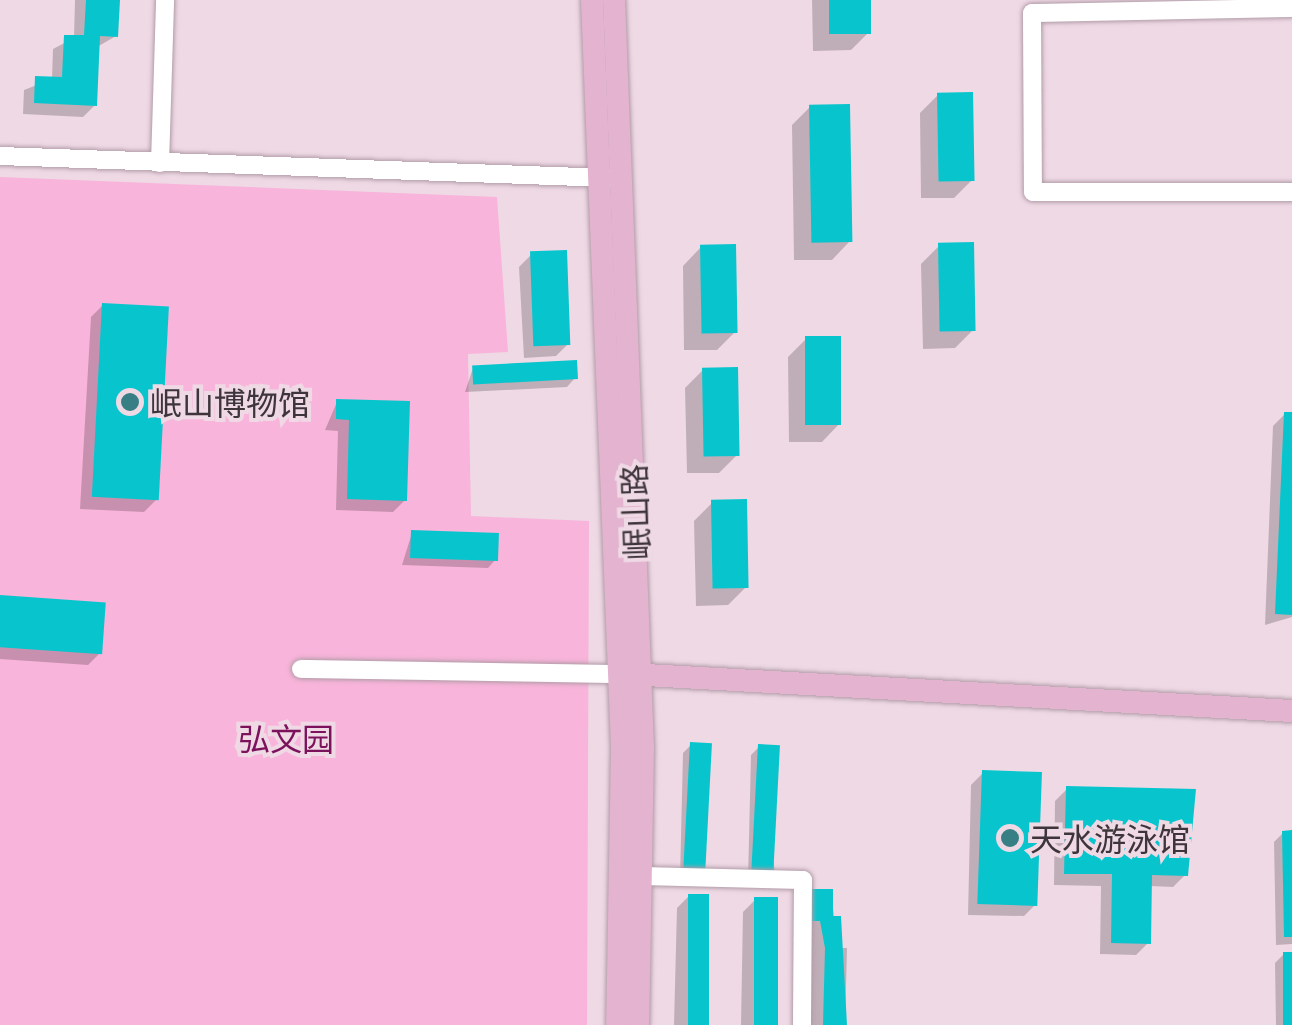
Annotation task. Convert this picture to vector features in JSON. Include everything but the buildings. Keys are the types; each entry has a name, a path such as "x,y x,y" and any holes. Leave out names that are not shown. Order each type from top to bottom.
{"main road":[{"name":"岷山路","path":"592,0 610,178 641,876 638,1025"},
{"name":"岷山路","path":"610,178 614,0"},
{"name":"岷山路","path":"617,1025 630,674"},
{"path":"630,674 1292,710"}],"street":[{"path":"160,163 165,0"},
{"path":"1292,8 1032,14 1033,192 1292,192"},
{"path":"0,156 610,178"},
{"path":"302,669 630,674"},
{"path":"641,876 803,880 802,1025"}],"green space":[{"name":"弘文园","path":"0,177 497,197 508,352 468,354 471,516 589,521 587,1025 0,1025"}],"place":[{"name":"岷山博物馆","path":"130,402"},
{"name":"天水游泳馆","path":"1010,838"}]}
